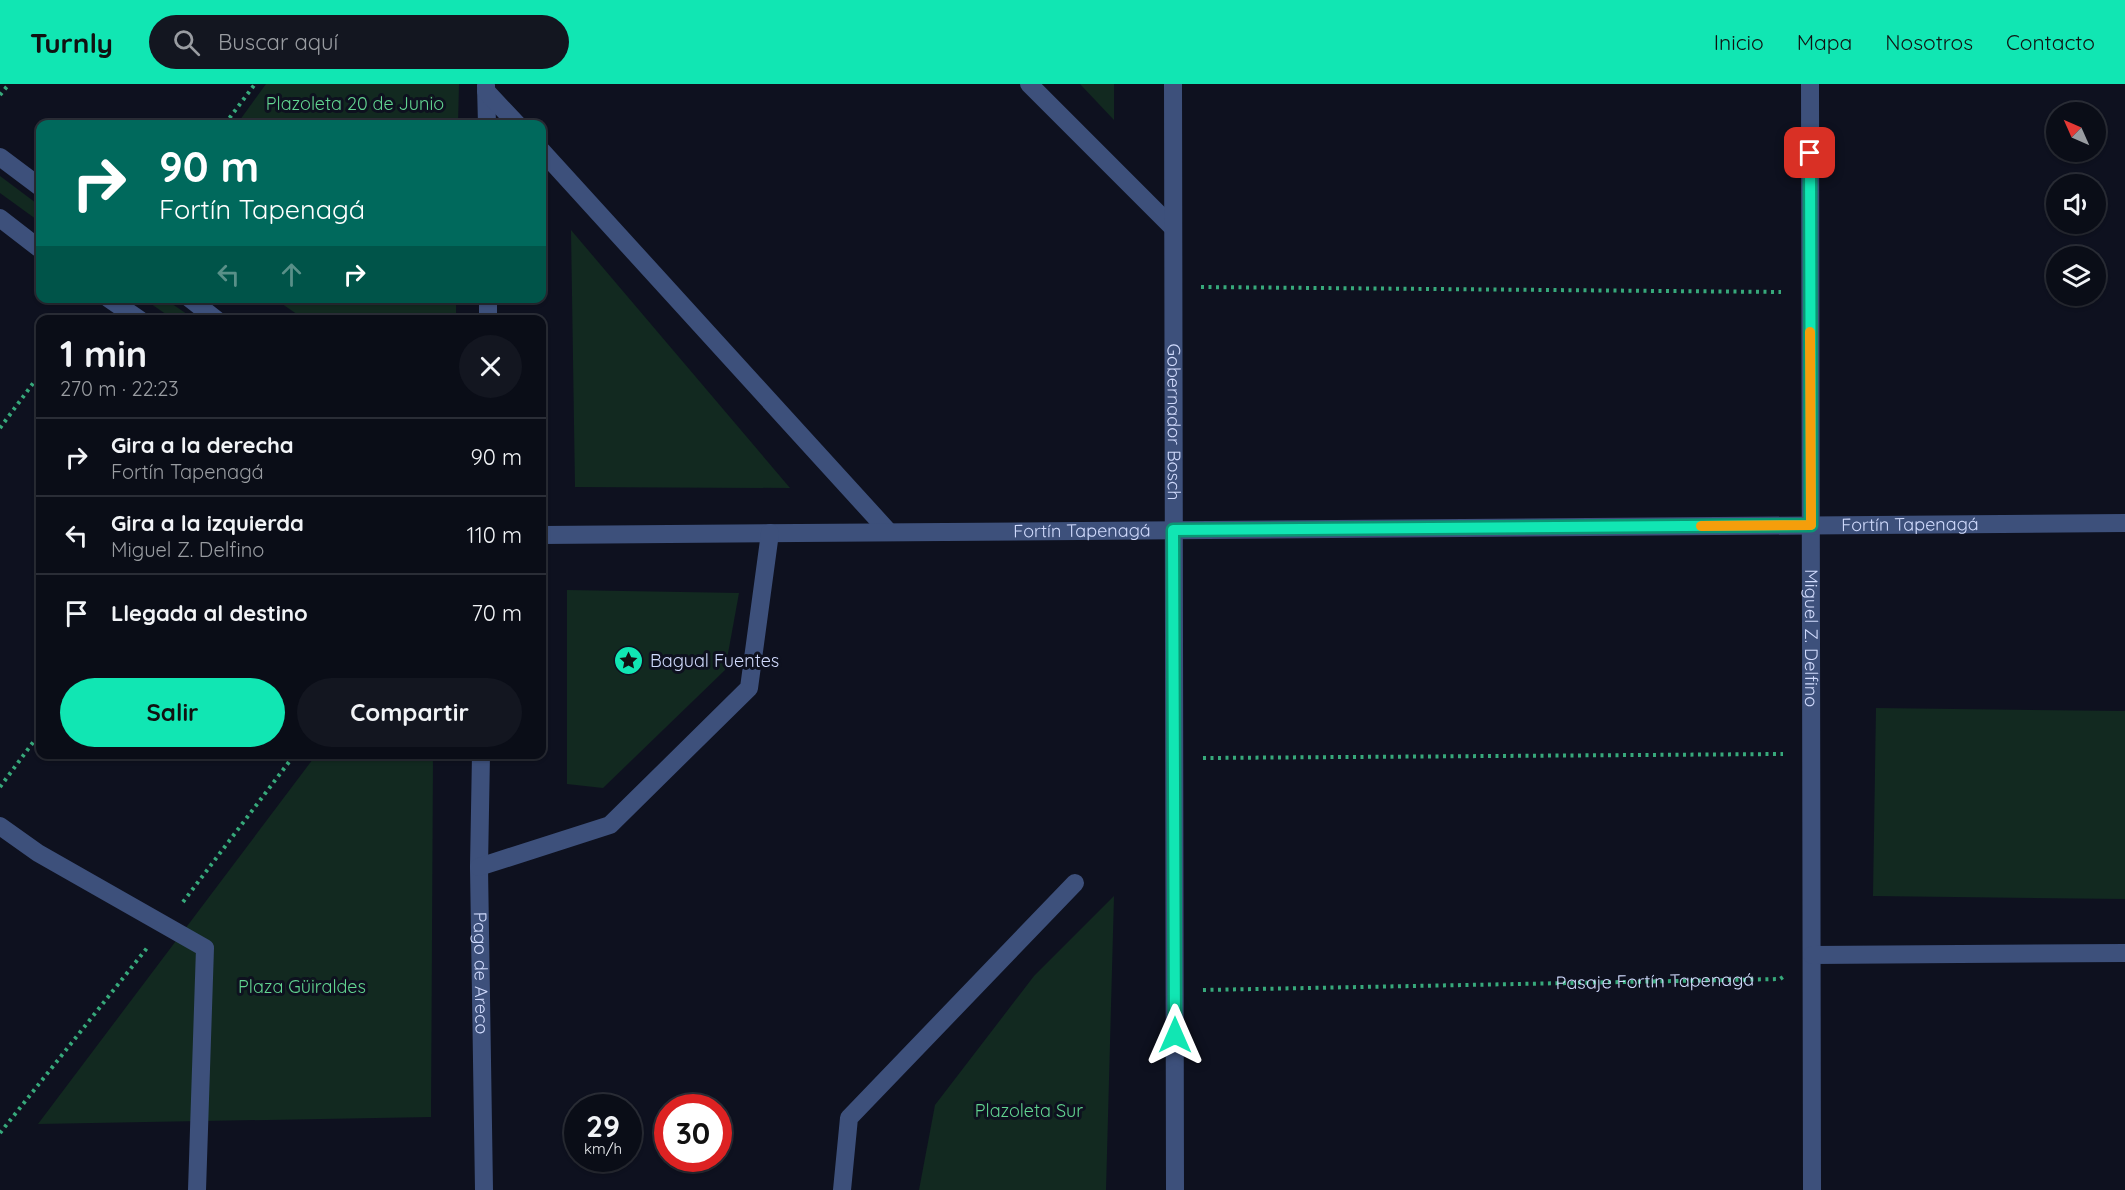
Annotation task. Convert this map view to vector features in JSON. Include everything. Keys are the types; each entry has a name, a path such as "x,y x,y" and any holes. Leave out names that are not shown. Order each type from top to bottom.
{"street":[{"path":"1029,84 1173,228"},
{"name":"Gobernador Bosch","path":"1173,84 1175,1190"},
{"name":"Miguel Z. Delfino","path":"1810,84 1812,1190"},
{"path":"486,88 487,120"},
{"path":"486,88 514,120"},
{"path":"546,155 889,532"},
{"path":"0,157 36,184"},
{"path":"0,218 36,246"},
{"path":"115,303 133,315"},
{"path":"195,303 211,315"},
{"name":"Fortín Tapenagá","path":"546,535 2125,523"},
{"path":"479,867 610,825 749,688 771,533"},
{"name":"Pago de Areco","path":"481,759 479,867 484,1190"},
{"path":"0,826 39,853 205,948 196,1190"},
{"path":"842,1190 849,1118 1075,883"},
{"path":"1812,955 2125,952"}],"path":[{"path":"0,95 9,84"},
{"path":"228,120 255,84"},
{"path":"1173,287 1810,292"},
{"path":"0,428 36,379"},
{"path":"0,787 36,738"},
{"path":"1174,759 1811,754"},
{"name":"Pasaje Fortín Tapenagá","path":"1175,991 1780,979 1812,955"}],"green space":[{"name":"Plazoleta 20 de Junio","path":"266,84 459,84 458,120 240,120"},
{"path":"1080,84 1114,84 1114,120"},
{"path":"0,176 36,203 36,219 0,193"},
{"path":"571,230 790,488 575,487"},
{"path":"150,303 171,303 188,315 167,315"},
{"path":"281,303 456,303 456,315 298,315"},
{"path":"567,590 739,593 725,670 603,788 567,784"},
{"path":"1876,708 2125,711 2125,899 1873,896"},
{"name":"Plaza Güiraldes","path":"313,759 433,759 431,1117 38,1124"},
{"name":"Plazoleta Sur","path":"1114,896 1106,1190 919,1190 935,1105 1034,976"}],"slow traffic":[{"path":"1701,526 1811,525 1810,332"}],"place":[{"name":"Bagual Fuentes","path":"629,661"}],"route":[{"path":"1175,1035 1173,530 1811,525 1810,153"}]}
